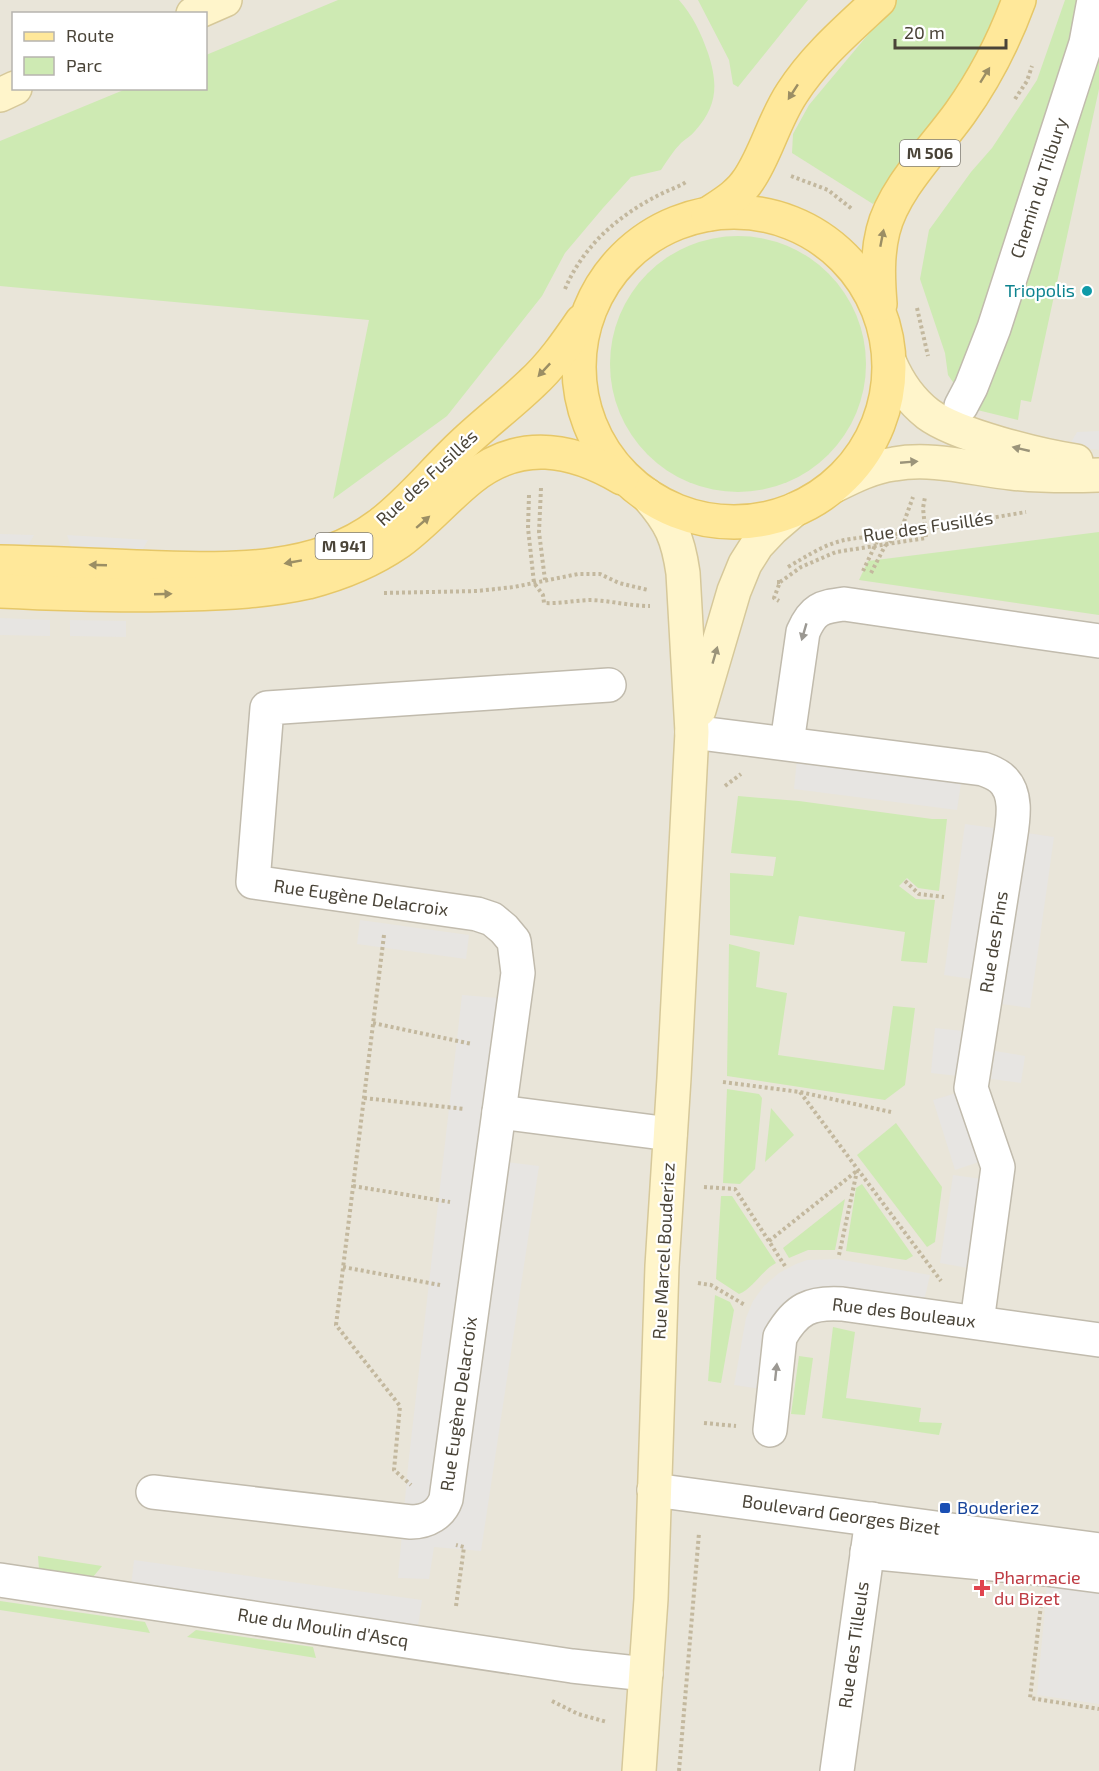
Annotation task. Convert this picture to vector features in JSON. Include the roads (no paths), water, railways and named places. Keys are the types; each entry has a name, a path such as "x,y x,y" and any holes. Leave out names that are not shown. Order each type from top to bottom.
{"main road":[{"path":"198,12 225,0"},
{"path":"830,46 867,0"},
{"path":"708,214 730,199 750,179 776,120 816,60 879,0"},
{"name":"M 506","path":"882,317 878,260 882,232 890,211 960,113 991,65 1019,0"},
{"path":"639,489 618,470 596,438 582,401 579,363 581,344 577,301 638,245 670,225 708,214 727,211 784,219 819,236 849,261 861,276 882,317"},
{"name":"Rue des Fusillés","path":"0,562 237,568 292,562 319,556 348,544 377,527 400,508 454,453 536,379 558,355 577,301"},
{"name":"Rue des Fusillés","path":"0,591 149,595 230,593 271,589 310,581 344,570 398,542 471,478 497,461 517,453 555,451 580,457 599,464 674,510 719,521 750,521 795,510 834,486 856,464 879,424 887,394 890,363 882,317"},
{"path":"890,363 899,384 930,416 959,429 1006,445 1099,464"},
{"path":"834,486 868,469 919,461 1013,473 1099,475"},
{"name":"Rue Marcel Bouderiez","path":"639,489 664,514 674,533 680,553 692,732 662,1266 646,1674 639,1771"},
{"name":"Rue Marcel Bouderiez","path":"692,732 734,591 745,564 757,545 795,510"}],"street":[{"name":"Chemin du Tilbury","path":"961,406 971,387 1001,305 1086,43 1094,0"},
{"path":"787,743 803,632 809,618 818,610 844,604 864,594 1099,641"},
{"name":"Rue Eugène Delacroix","path":"153,1492 411,1522 425,1521 433,1517 440,1510 446,1498 518,973 514,941 492,919 477,915 253,882 267,708 609,685"},
{"name":"Rue des Pins","path":"692,732 983,768 1001,778 1012,791 1013,819 971,1088 998,1167 977,1322"},
{"path":"499,1112 670,1134"},
{"name":"Rue des Bouleaux","path":"770,1430 780,1337 787,1324 797,1313 811,1306 826,1303 842,1304 1099,1340"},
{"name":"Boulevard Georges Bizet","path":"654,1490 1099,1550"},
{"name":"Rue des Tilleuls","path":"837,1771 872,1519"},
{"name":"Boulevard Georges Bizet","path":"867,1552 1099,1576"},
{"name":"Rue du Moulin d'Ascq","path":"0,1580 572,1666 646,1674"}],"place":[{"name":"Triopolis","path":"1087,291"},
{"name":"Bouderiez","path":"945,1508"},
{"name":"Pharmacie du Bizet","path":"982,1588"}]}
